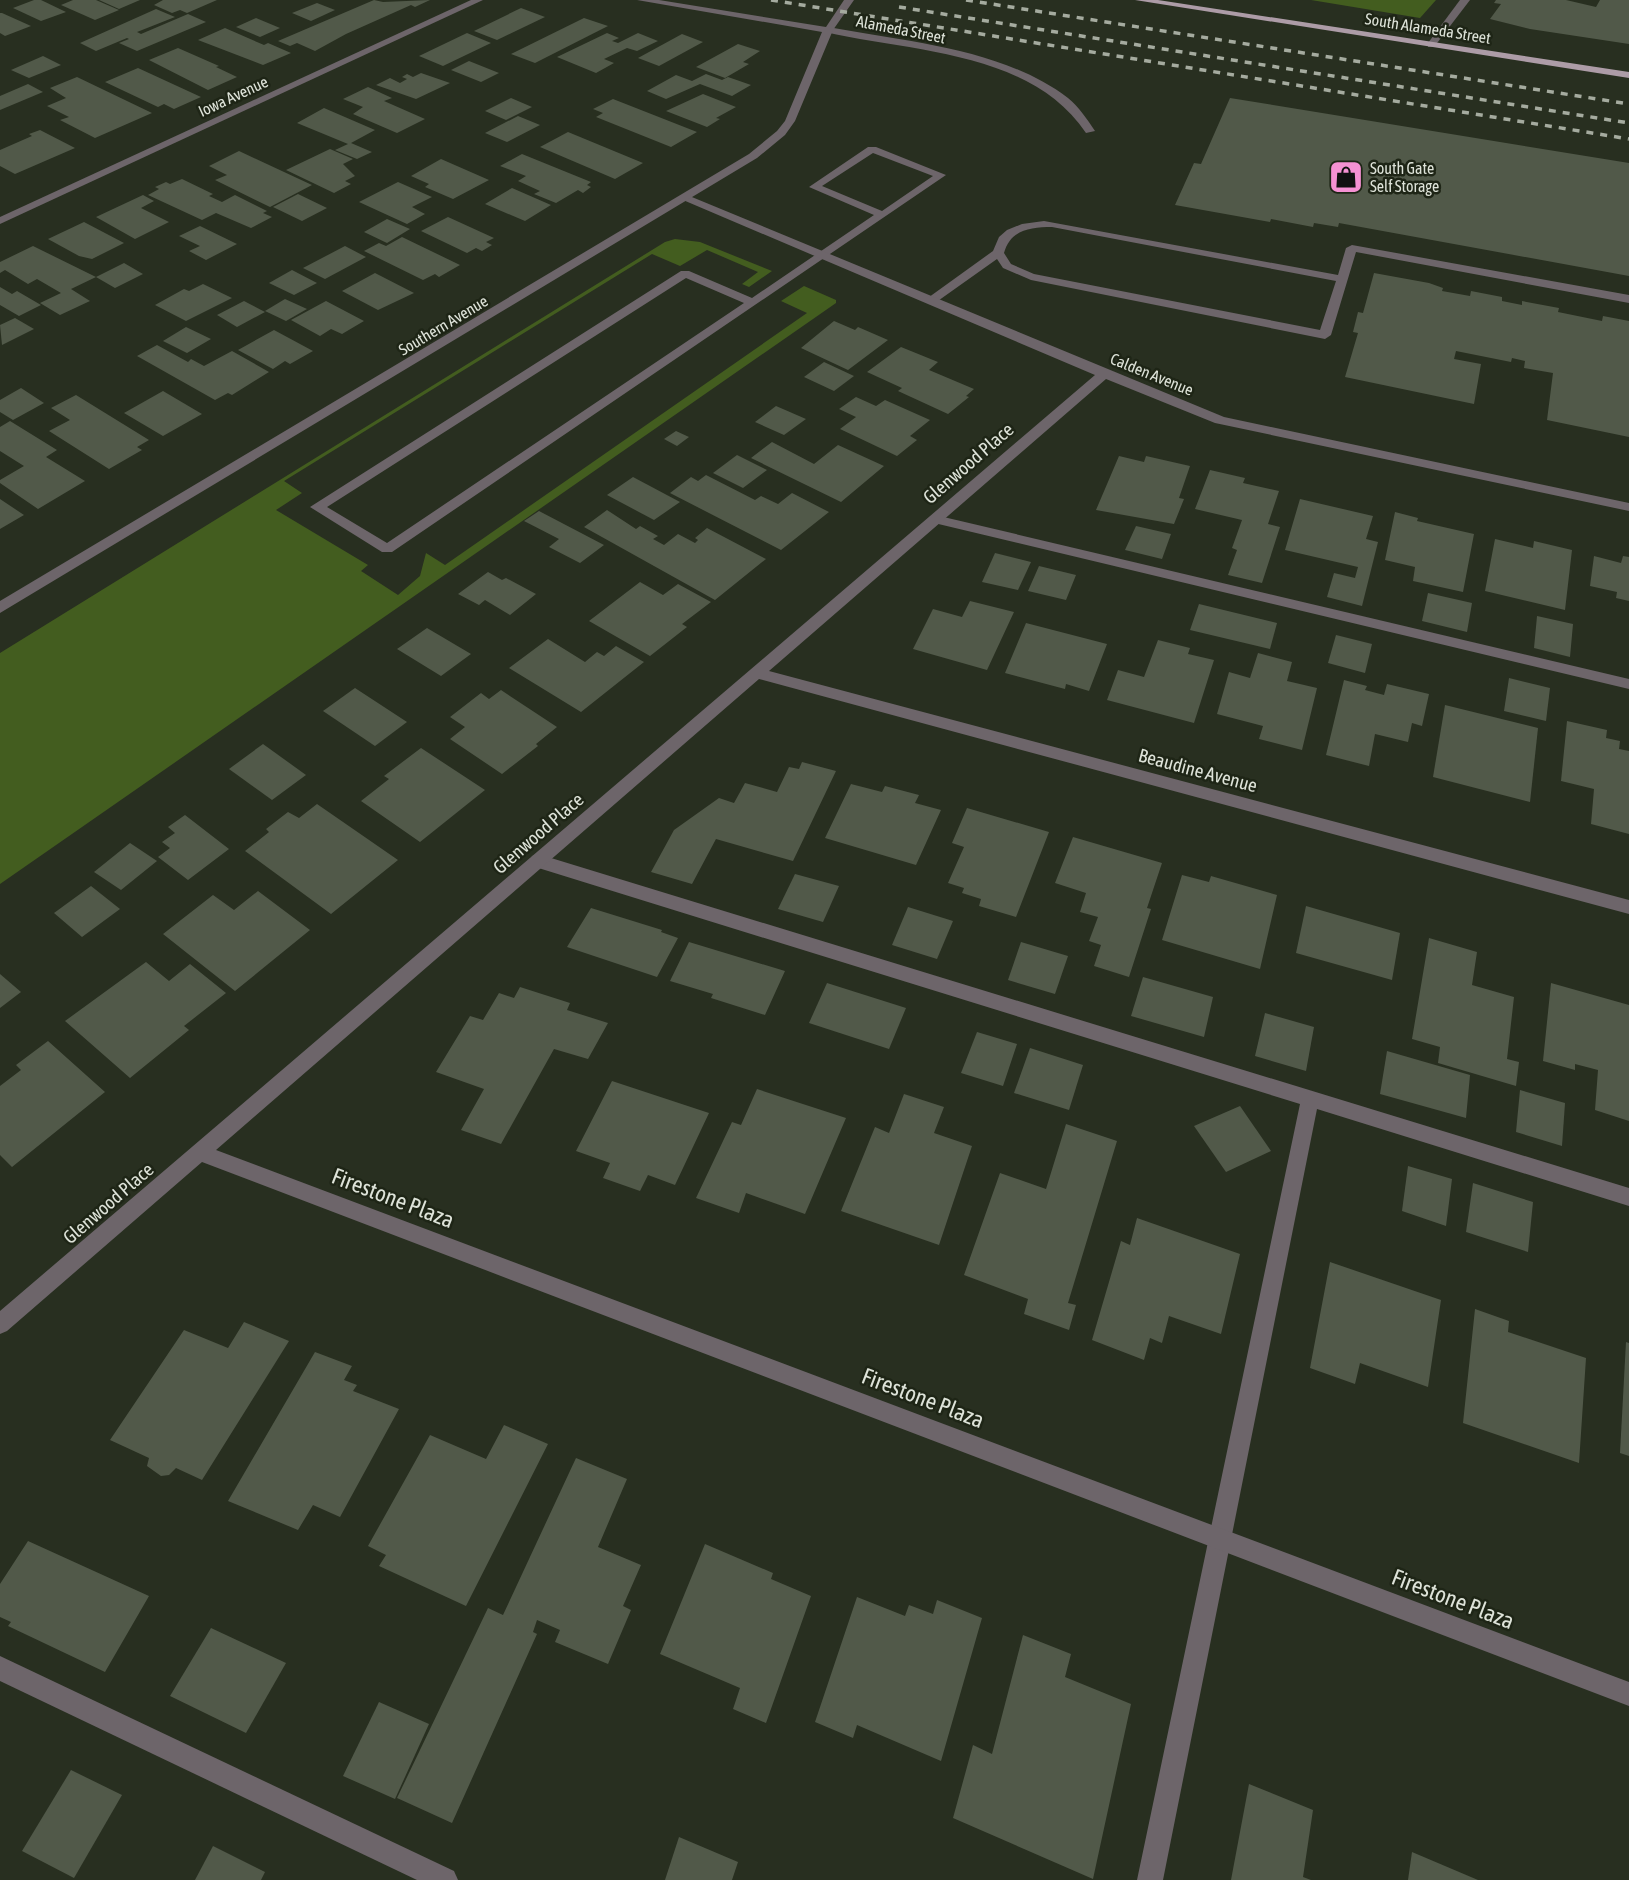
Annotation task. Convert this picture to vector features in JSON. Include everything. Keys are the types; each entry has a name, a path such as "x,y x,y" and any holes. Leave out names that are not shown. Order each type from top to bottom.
{"main road":[{"name":"South Alameda Street","path":"1140,0 1629,75"}],"street":[{"name":"Iowa Avenue","path":"0,221 478,0"},
{"name":"Alameda Street","path":"642,0 828,30 975,60 1021,74 1064,100 1078,113 1090,131"},
{"path":"1430,44 1465,0"},
{"name":"Southern Avenue","path":"0,608 754,156 782,133 790,121 828,30 845,5"},
{"path":"754,303 685,273 317,507 387,549 754,303 883,215 941,175 872,149 814,187 883,215"},
{"name":"Calden Avenue","path":"687,198 1104,374 1220,420 1629,507"},
{"path":"931,300 998,253 1005,237 1017,229 1037,223 1342,279"},
{"path":"998,253 1007,266 1031,277 1325,335 1352,248 1629,299"},
{"name":"Glenwood Place","path":"0,1324 1104,374"},
{"path":"935,519 1629,684"},
{"name":"Beaudine Avenue","path":"755,673 1629,907"},
{"path":"538,860 1629,1197"},
{"path":"1150,1880 1310,1099"},
{"name":"Firestone Plaza","path":"198,1152 1629,1694"},
{"path":"0,1668 445,1880"}],"green space":[{"path":"1311,0 1436,0 1420,18"},
{"path":"675,239 700,242 772,271 749,287 742,284 758,272 707,250 680,266 652,254 284,481 302,493 276,510 368,565 361,571 398,595 420,576 426,553 445,565 807,313 781,301 804,286 836,300 836,303 0,884 0,653 665,242"}],"building":[{"path":"41,0 66,12 41,21 13,8"},
{"path":"73,0 96,0 119,10 95,20 61,5"},
{"path":"99,0 140,0 119,9"},
{"path":"163,0 217,0 187,13 180,10 172,13 154,5"},
{"path":"374,0 430,0 415,7 411,5 315,51 297,43 290,46 278,41"},
{"path":"1496,0 1566,0 1596,7 1600,0 1629,0 1629,44 1530,29 1490,19 1501,4 1494,3"},
{"path":"317,3 335,10 311,21 292,13"},
{"path":"521,8 545,17 497,40 474,31"},
{"path":"156,9 175,17 137,32 141,34 188,14 206,22 137,51 119,43 129,39 127,38 96,51 80,43"},
{"path":"0,13 31,26 5,36 0,33"},
{"path":"256,18 280,28 260,37 236,27"},
{"path":"584,18 608,26 535,63 511,54"},
{"path":"225,28 291,53 263,65 198,40"},
{"path":"467,33 491,43 443,66 419,56"},
{"path":"607,33 619,38 612,41 618,43 638,33 658,41 637,51 627,48 604,59 614,63 596,73 557,57"},
{"path":"682,34 703,42 659,66 638,58"},
{"path":"738,44 760,51 743,62 749,64 725,78 696,67"},
{"path":"178,48 237,77 208,90 149,60"},
{"path":"43,56 61,65 29,78 11,70"},
{"path":"469,61 499,73 481,82 451,70"},
{"path":"138,68 201,97 174,109 164,104 158,107 105,82"},
{"path":"421,73 450,83 416,99 376,85 390,78 400,83 407,79 402,77 407,74 413,77"},
{"path":"706,74 722,80 728,77 751,85 732,96 700,84 666,99 647,91 676,75 692,81"},
{"path":"77,77 152,113 95,138 60,120 69,117 47,106 66,98 50,88"},
{"path":"28,84 43,92 0,110 0,96"},
{"path":"368,87 392,98 384,101 425,119 397,133 353,114 363,107 343,99"},
{"path":"703,94 736,107 716,118 720,119 707,127 666,111"},
{"path":"511,98 532,107 506,120 485,111"},
{"name":"South Gate Self Storage","path":"1230,98 1629,163 1629,276 1339,223 1338,227 1314,223 1313,227 1175,205 1194,163 1201,164"},
{"path":"613,99 697,132 671,147 596,117 603,113 593,109"},
{"path":"324,108 375,130 351,143 372,152 357,159 335,150 348,144 297,123"},
{"path":"518,116 540,125 507,142 485,133"},
{"path":"40,130 75,148 15,174 0,166 0,150"},
{"path":"568,132 643,163 615,179 540,147"},
{"path":"330,149 353,159 343,164 355,176 345,181 351,184 334,193 286,170"},
{"path":"239,151 312,185 270,207 215,180 227,175 209,166"},
{"path":"522,154 591,182 587,185 591,187 583,193 578,190 556,203 534,194 540,191 518,181 526,176 500,166"},
{"path":"441,159 489,180 453,199 425,187 429,184 411,176"},
{"path":"182,179 213,194 209,196 222,202 235,195 267,211 263,213 272,217 251,228 216,213 202,220 148,195 159,189 155,187"},
{"path":"398,182 432,197 412,207 425,214 407,224 359,202"},
{"path":"512,188 551,205 525,221 485,204"},
{"path":"298,194 327,208 302,221 273,207"},
{"path":"143,195 154,201 141,208 169,222 135,239 96,217"},
{"path":"448,217 494,238 486,242 492,245 482,251 476,248 467,253 421,231"},
{"path":"387,219 410,229 387,243 364,232"},
{"path":"84,222 124,243 92,259 79,256 48,239"},
{"path":"200,226 237,244 206,260 189,251 200,246 179,236"},
{"path":"402,237 460,265 439,277 435,274 423,280 364,251 379,243 386,246"},
{"path":"33,246 96,277 71,289 90,301 60,315 40,303 61,293 37,279 28,284 5,270 0,273 0,262"},
{"path":"345,246 366,257 325,279 303,268"},
{"path":"124,263 143,274 115,288 96,277"},
{"path":"292,270 317,283 294,295 269,283"},
{"path":"375,273 414,293 378,310 342,291"},
{"path":"1374,273 1429,283 1443,288 1442,291 1470,296 1471,291 1502,297 1502,301 1522,305 1522,301 1559,308 1558,312 1602,321 1603,316 1629,321 1629,437 1547,420 1553,373 1524,368 1525,361 1512,358 1511,362 1456,351 1454,359 1481,364 1474,404 1345,377 1358,333 1353,332 1358,312 1363,313"},
{"path":"203,284 232,298 186,321 155,305 184,289 189,291"},
{"path":"0,287 12,294 17,291 41,305 19,316 0,305"},
{"path":"285,299 307,309 286,321 265,311"},
{"path":"244,301 265,312 237,327 217,315"},
{"path":"326,301 364,321 342,334 331,329 320,336 291,320"},
{"path":"15,318 34,329 2,345 0,325"},
{"path":"834,321 855,330 858,327 888,340 848,370 801,348"},
{"path":"186,327 211,339 187,353 163,341"},
{"path":"274,330 313,351 290,364 285,361 273,369 238,350"},
{"path":"157,345 188,362 191,359 204,366 232,351 269,372 232,395 228,393 215,400 137,356"},
{"path":"901,347 938,362 929,370 974,389 966,396 969,397 948,414 898,391 902,388 867,372"},
{"path":"824,362 854,376 834,391 804,377"},
{"path":"21,388 44,403 13,420 0,412 0,400"},
{"path":"163,391 202,414 163,436 124,413"},
{"path":"76,395 149,440 137,447 142,450 109,469 49,431 70,420 51,408"},
{"path":"856,397 876,406 885,400 930,420 910,436 917,440 897,456 840,429 856,417 839,409"},
{"path":"776,406 806,419 784,435 755,422"},
{"path":"10,421 57,450 46,457 85,481 38,509 0,483 0,480 24,466 0,451 0,427"},
{"path":"676,431 689,437 677,446 664,439"},
{"path":"772,442 814,464 838,445 884,466 841,502 751,458"},
{"path":"737,455 767,470 743,488 713,473"},
{"path":"1119,456 1144,462 1146,456 1190,466 1179,498 1184,499 1174,524 1096,510"},
{"path":"1210,470 1245,478 1243,483 1279,491 1268,524 1280,527 1262,583 1228,575 1237,550 1232,548 1242,520 1195,509"},
{"path":"706,475 755,500 761,496 778,504 792,493 829,512 781,550 670,493 691,477 698,481"},
{"path":"633,477 680,502 654,520 607,495"},
{"path":"0,499 24,515 0,529"},
{"path":"1300,499 1373,516 1366,539 1378,542 1362,606 1327,597 1334,573 1355,578 1358,567 1285,550"},
{"path":"607,510 636,529 640,526 658,536 653,539 664,545 678,534 695,543 698,540 695,538 707,528 766,559 715,600 584,527"},
{"path":"539,511 604,545 580,563 549,547 559,539 524,521"},
{"path":"1395,512 1418,518 1417,521 1474,534 1463,592 1413,581 1415,567 1385,560"},
{"path":"1136,526 1171,534 1162,559 1125,550"},
{"path":"1495,539 1533,548 1534,541 1572,550 1565,610 1485,591"},
{"path":"995,553 1031,562 1018,590 982,582"},
{"path":"1594,556 1621,563 1623,556 1629,557 1629,601 1616,598 1617,592 1590,586"},
{"path":"1039,566 1076,575 1066,600 1028,591"},
{"path":"488,572 536,594 510,615 485,600 479,605 458,594"},
{"path":"640,582 663,595 678,584 711,602 682,624 687,627 650,656 589,621"},
{"path":"1428,593 1472,603 1467,632 1422,621"},
{"path":"970,601 1014,612 987,670 913,649 933,609 962,617"},
{"path":"1199,604 1277,623 1270,649 1190,630"},
{"path":"1537,616 1573,624 1570,657 1534,648"},
{"path":"1026,623 1107,644 1089,691 1066,684 1065,689 1005,673"},
{"path":"427,628 471,654 441,676 397,649"},
{"path":"1336,635 1372,644 1365,673 1328,663"},
{"path":"548,639 585,662 597,652 604,656 616,646 644,662 581,712 509,668"},
{"path":"1158,640 1190,648 1188,654 1214,660 1194,723 1107,700 1118,670 1144,677"},
{"path":"1258,653 1292,662 1287,681 1317,688 1302,750 1259,739 1263,726 1217,714 1229,672 1250,678"},
{"path":"1509,678 1550,688 1546,721 1504,711"},
{"path":"1344,680 1367,686 1365,690 1384,695 1387,684 1429,694 1422,726 1412,723 1408,742 1375,734 1369,766 1326,755"},
{"path":"355,688 407,722 375,746 323,711"},
{"path":"501,690 557,727 536,744 538,746 502,774 450,739 465,727 450,717 481,693 489,699"},
{"path":"1445,705 1538,728 1530,802 1433,777"},
{"path":"1567,721 1607,730 1606,738 1620,741 1619,749 1629,751 1629,834 1591,824 1594,789 1561,781"},
{"path":"263,744 306,775 272,800 229,769"},
{"path":"421,748 485,790 420,842 361,801 389,779 384,776"},
{"path":"802,762 836,771 793,861 716,839 692,884 651,872 674,830 719,798 734,803 745,783 777,792 789,767 799,769"},
{"path":"851,784 882,792 885,786 919,795 915,803 941,810 916,865 825,838"},
{"path":"317,804 398,860 331,914 245,851 269,832 266,829 288,812 299,818"},
{"path":"967,808 1049,832 1016,917 979,906 981,899 962,893 964,888 948,883 964,847 952,843"},
{"path":"185,815 229,849 188,880 158,857 170,848 162,842 175,833 168,827"},
{"path":"1073,837 1162,863 1147,908 1151,909 1129,977 1094,966 1101,945 1089,941 1098,917 1080,912 1086,893 1055,883"},
{"path":"130,843 157,861 121,890 94,872"},
{"path":"795,874 839,886 823,922 778,909"},
{"path":"1182,875 1209,882 1211,876 1277,895 1260,969 1162,940"},
{"path":"91,886 120,909 82,937 54,913"},
{"path":"258,891 310,930 235,991 163,934 213,895 234,910"},
{"path":"1306,906 1400,933 1392,980 1296,953"},
{"path":"908,907 953,921 937,959 892,945"},
{"path":"591,908 662,930 661,932 678,938 657,977 567,947"},
{"path":"1429,938 1477,952 1472,985 1514,997 1507,1059 1519,1062 1516,1086 1438,1063 1440,1047 1412,1039"},
{"path":"689,942 785,971 765,1015 711,998 713,994 670,981"},
{"path":"1021,942 1068,956 1055,994 1008,980"},
{"path":"146,962 169,981 190,964 226,993 184,1026 189,1030 130,1078 65,1021"},
{"path":"0,974 21,992 0,1008"},
{"path":"1143,977 1213,997 1204,1037 1131,1016"},
{"path":"827,983 906,1008 889,1049 809,1023"},
{"path":"1551,983 1629,1005 1629,1121 1595,1110 1598,1070 1575,1064 1575,1070 1543,1061"},
{"path":"520,987 570,1003 567,1010 608,1023 588,1059 554,1049 501,1144 461,1130 484,1089 436,1072 470,1016 483,1020 499,993 514,998"},
{"path":"1265,1013 1314,1027 1306,1071 1255,1056"},
{"path":"977,1032 1017,1044 1003,1086 961,1073"},
{"path":"48,1041 105,1092 12,1167 0,1155 0,1086 21,1070 16,1065"},
{"path":"1030,1048 1083,1065 1069,1110 1014,1093"},
{"path":"1387,1051 1470,1075 1466,1118 1380,1094"},
{"path":"612,1081 709,1113 675,1185 648,1175 640,1191 603,1178 610,1163 576,1151"},
{"path":"757,1089 846,1118 805,1214 746,1193 739,1213 696,1198 732,1122 741,1125"},
{"path":"1520,1090 1565,1103 1562,1146 1516,1132"},
{"path":"904,1094 944,1107 934,1133 972,1146 939,1245 841,1211 875,1127 889,1133"},
{"path":"1240,1106 1271,1151 1226,1172 1194,1126"},
{"path":"1066,1124 1117,1141 1068,1303 1076,1305 1069,1330 1024,1314 1028,1299 964,1275 1000,1173 1046,1189"},
{"path":"1408,1166 1452,1179 1446,1226 1402,1211"},
{"path":"1473,1183 1533,1202 1528,1252 1466,1232"},
{"path":"1137,1218 1240,1254 1221,1334 1169,1316 1162,1343 1150,1338 1144,1360 1092,1340 1121,1241 1130,1245"},
{"path":"1330,1262 1441,1300 1428,1387 1360,1363 1355,1384 1310,1368"},
{"path":"1475,1309 1509,1321 1508,1332 1586,1358 1579,1463 1463,1423"},
{"path":"244,1322 289,1341 202,1480 176,1468 169,1475 161,1476 147,1466 149,1458 110,1440 184,1330 228,1348"},
{"path":"1626,1342 1629,1343 1629,1456 1620,1453"},
{"path":"315,1352 352,1366 344,1380 357,1385 353,1391 399,1409 340,1517 313,1505 298,1530 228,1501"},
{"path":"504,1425 548,1444 466,1606 379,1566 386,1555 368,1546 430,1435 486,1459"},
{"path":"576,1458 627,1479 598,1547 641,1565 623,1606 631,1610 608,1664 555,1642 560,1630 537,1620 533,1632 537,1634 452,1823 397,1798 488,1608 503,1615"},
{"path":"28,1541 149,1596 105,1672 8,1626 11,1622 0,1617 0,1584"},
{"path":"705,1544 773,1573 771,1579 811,1596 766,1723 733,1709 740,1688 660,1654"},
{"path":"857,1597 905,1616 909,1605 933,1614 937,1600 982,1618 941,1761 857,1725 853,1738 815,1722"},
{"path":"211,1628 286,1663 246,1733 170,1696"},
{"path":"1023,1635 1071,1654 1065,1677 1131,1704 1093,1879 953,1818 973,1745 992,1754"},
{"path":"379,1702 429,1724 395,1799 343,1776"},
{"path":"71,1770 122,1795 74,1878 22,1851"},
{"path":"1249,1784 1313,1810 1303,1877 1311,1880 1231,1880"},
{"path":"679,1837 738,1862 732,1880 665,1880"},
{"path":"213,1846 265,1872 261,1880 195,1880"},
{"path":"1412,1852 1478,1880 1408,1880"}],"railway":[{"path":"771,0 1629,139"},
{"path":"966,0 1629,104"},
{"path":"899,7 1629,123"}],"place":[{"name":"South Gate Self Storage","path":"1346,177"}]}
